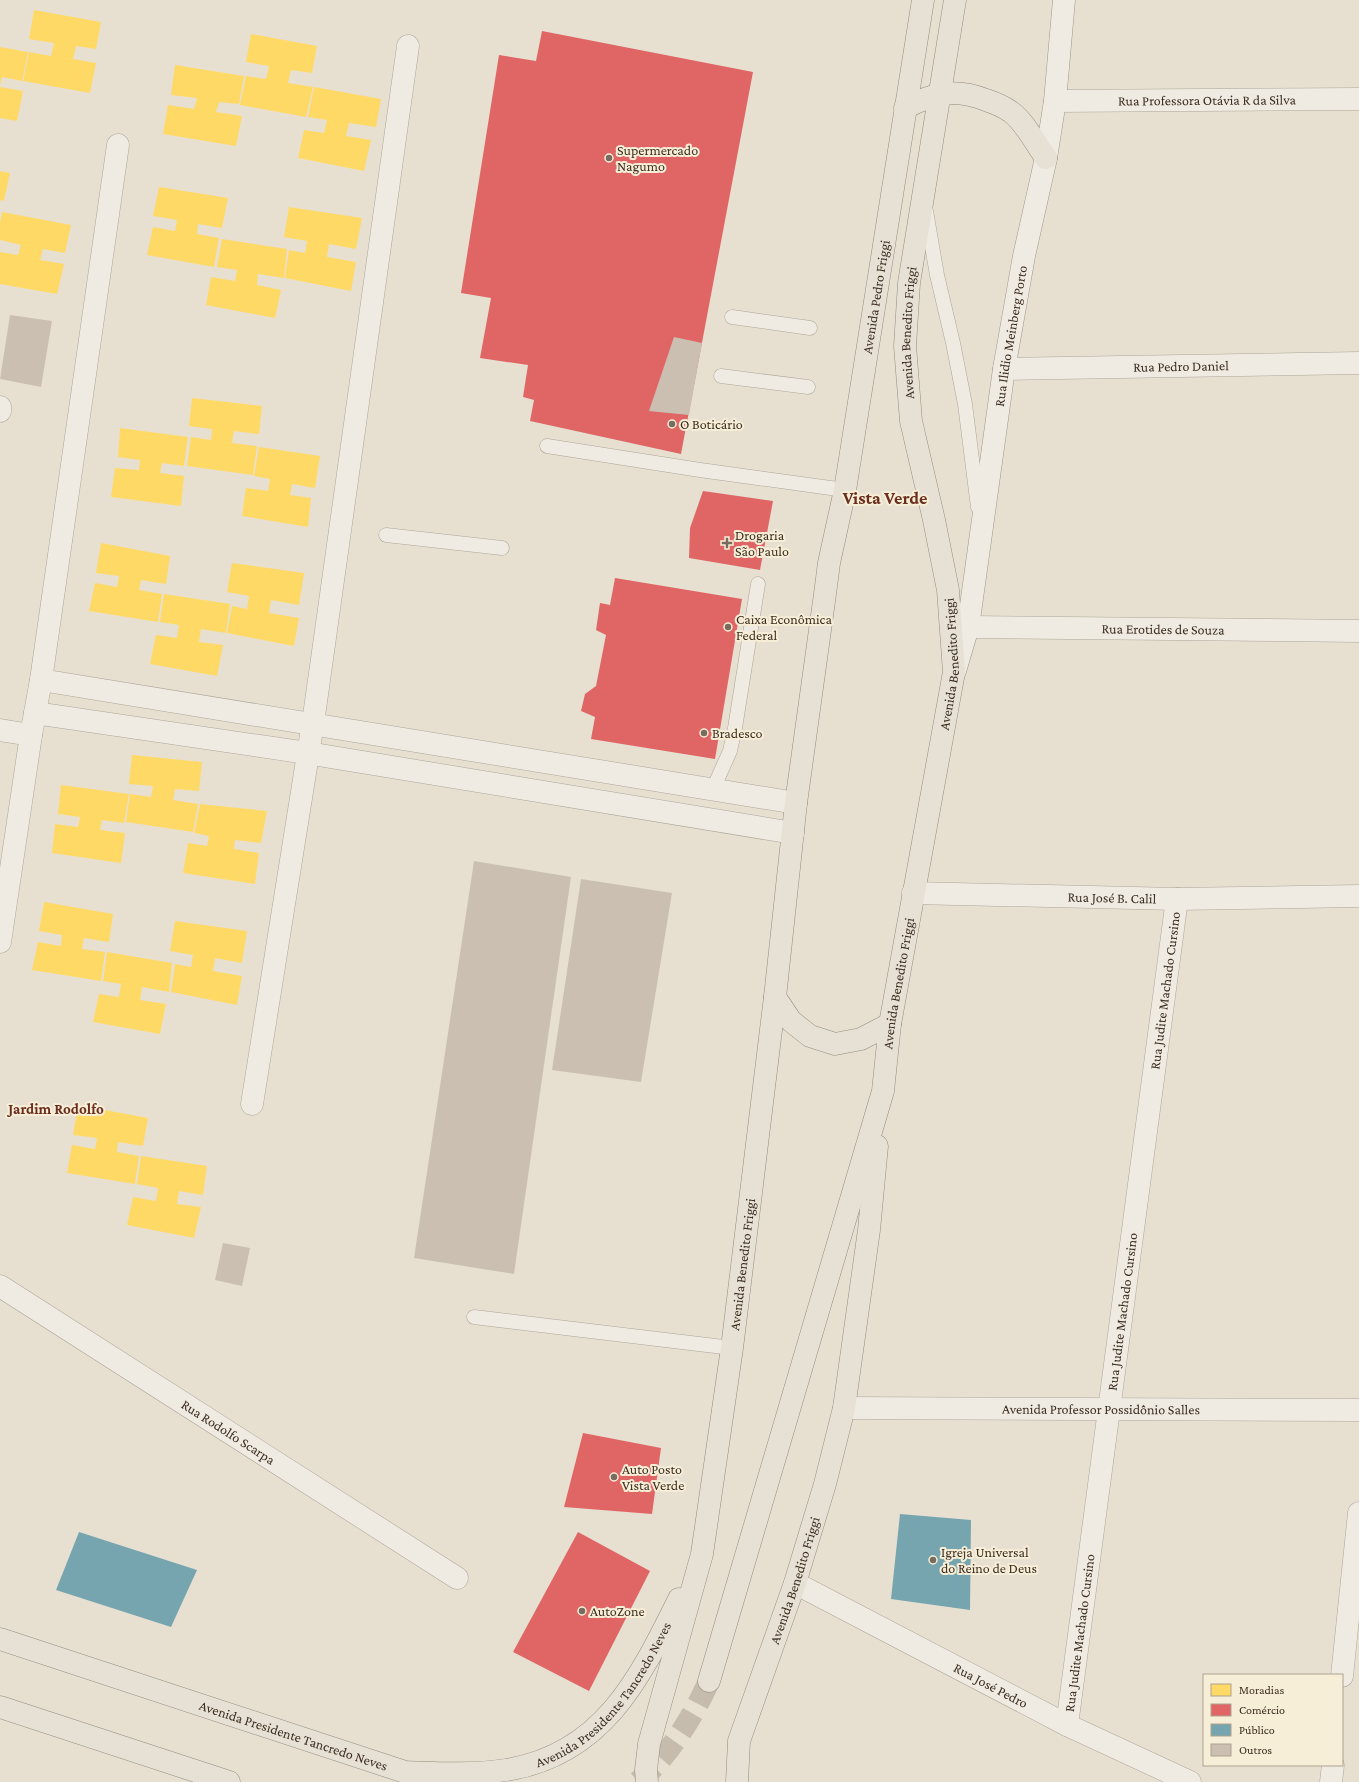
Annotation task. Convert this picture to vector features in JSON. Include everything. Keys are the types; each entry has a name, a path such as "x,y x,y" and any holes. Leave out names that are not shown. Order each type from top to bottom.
{"main road":[{"name":"Avenida Pedro Friggi","path":"825,594 829,563 845,490 923,0"},
{"path":"941,94 955,0"},
{"path":"905,108 919,100 941,94 954,92 971,94 996,103 1012,112 1046,158"},
{"name":"Avenida Benedito Friggi","path":"736,1782 739,1741 795,1583 825,1484 844,1408 869,1230 890,1024 954,672 948,590 934,520 911,421 904,346 909,283 923,193 941,94"},
{"name":"Avenida Benedito Friggi","path":"702,1554 732,1348 775,997 796,803 825,594"},
{"path":"775,997 791,1021 810,1036 835,1044 861,1039 890,1024"},
{"name":"Avenida Benedito Friggi","path":"709,1681 883,1091"},
{"path":"647,1782 646,1770 649,1744 702,1554"},
{"name":"Avenida Presidente Tancredo Neves","path":"0,1639 405,1772 460,1773 506,1770 548,1759 582,1739 603,1722 623,1700 649,1661 702,1554"},
{"path":"0,1707 229,1782"},
{"path":"405,1772 439,1782"}],"street":[{"name":"Rua Ilidio Meinberg Porto","path":"954,672 968,627 1004,369 1024,256 1046,158 1055,101 1065,1"},
{"path":"252,1104 313,723 408,46"},
{"name":"Rua Professora Otávia R da Silva","path":"1055,101 1359,99"},
{"path":"0,942 30,735 41,680 118,145"},
{"name":"Rua Pedro Daniel","path":"1004,369 1359,363"},
{"path":"0,406 0,411"},
{"name":"Rua Erotides de Souza","path":"968,627 1359,630"},
{"path":"41,680 313,723 796,803"},
{"path":"35,713 307,753 793,833"},
{"path":"0,730 30,735"},
{"name":"Rua José B. Calil","path":"913,892 1177,899 1359,896"},
{"name":"Rua Judite Machado Cursino","path":"1067,1725 1177,899"},
{"name":"Rua Rodolfo Scarpa","path":"0,1286 457,1578"},
{"name":"Avenida Professor Possidônio Salles","path":"844,1408 1359,1410"},
{"path":"1342,1674 1359,1513"},
{"name":"Rua José Pedro","path":"795,1583 1067,1725 1190,1782"},
{"path":"1331,1782 1333,1766"}],"lane":[{"path":"923,193 936,275 953,342 965,404 981,532"},
{"path":"732,318 810,328"},
{"path":"721,376 808,387"},
{"path":"547,446 700,470 845,490"},
{"path":"386,535 502,548"},
{"path":"713,789 730,751 758,584"},
{"path":"474,1317 732,1348"}],"building: Moradias":[{"path":"34,10 101,22 96,49 76,46 73,59 96,63 90,93 23,81 29,52 51,56 54,43 29,39"},
{"path":"251,34 317,46 312,73 291,70 288,83 313,87 306,117 240,105 246,76 266,79 269,66 246,62"},
{"path":"0,47 28,52 22,81 2,77 0,85"},
{"path":"175,65 244,76 239,104 219,102 216,112 242,116 236,146 163,134 168,105 194,109 197,98 171,95"},
{"path":"0,87 23,91 17,121 0,118"},
{"path":"314,87 381,99 376,127 349,123 346,136 371,140 364,171 298,158 304,130 324,133 327,120 308,117"},
{"path":"0,171 10,173 4,201 0,200"},
{"path":"159,187 228,198 222,228 198,224 197,234 219,238 214,267 147,255 153,227 175,231 177,220 153,216"},
{"path":"289,207 362,218 356,249 329,244 327,257 356,262 351,291 285,278 289,250 305,253 307,241 284,237"},
{"path":"2,212 71,225 65,253 43,249 40,260 64,264 57,294 0,284 0,252 18,255 21,245 0,240 0,223"},
{"path":"222,239 287,249 284,278 258,274 257,285 281,290 275,318 206,305 211,277 235,281 237,270 217,267"},
{"path":"192,398 262,406 259,434 234,431 232,443 257,446 253,475 187,466 191,437 211,440 212,429 189,426"},
{"path":"120,428 188,437 184,466 162,463 160,473 184,476 181,506 111,497 115,468 139,470 140,460 118,457"},
{"path":"259,447 320,456 315,488 292,484 290,495 311,498 308,527 242,516 246,488 268,491 270,479 254,476"},
{"path":"101,543 170,556 166,584 141,580 139,590 162,594 158,622 89,611 95,583 117,587 119,576 96,573"},
{"path":"232,563 304,573 299,605 271,600 269,613 299,618 294,646 227,633 232,606 247,609 249,596 227,592"},
{"path":"164,594 230,604 226,633 201,629 199,642 223,645 217,676 150,664 156,635 177,638 179,625 160,622"},
{"path":"132,755 202,762 199,791 175,789 173,800 198,804 193,832 126,822 130,794 151,797 153,786 129,784"},
{"path":"61,785 129,794 124,823 102,820 100,830 125,833 121,863 52,853 55,824 78,827 80,817 58,814"},
{"path":"200,804 267,811 261,843 235,840 234,849 259,853 255,884 183,873 188,843 207,846 209,836 194,833"},
{"path":"44,902 113,914 109,942 84,938 82,949 105,952 101,981 32,970 38,942 61,946 62,935 39,931"},
{"path":"175,921 247,931 242,963 215,958 213,971 242,976 237,1005 171,992 175,964 191,967 193,955 170,951"},
{"path":"107,952 172,963 169,992 142,987 140,1000 166,1004 160,1034 93,1022 99,994 119,997 121,984 103,981"},
{"path":"78,1105 148,1118 143,1146 118,1142 117,1152 139,1156 135,1184 67,1173 72,1145 95,1149 97,1138 73,1135"},
{"path":"141,1156 207,1166 203,1195 179,1191 177,1204 201,1207 194,1238 127,1225 133,1197 156,1201 158,1188 137,1184"}],"building: Comércio":[{"name":"Supermercado Nagumo","path":"542,31 753,72 681,454 530,421 534,400 523,397 528,365 480,358 491,298 461,293 499,55 536,61"},
{"name":"Drogaria São Paulo","path":"703,491 773,501 760,570 689,558 690,528"},
{"path":"615,578 742,599 715,759 591,739 595,717 581,711 585,694 596,686 606,635 596,630 600,603 610,605"},
{"name":"Auto Posto Vista Verde","path":"583,1433 661,1448 652,1514 564,1507"},
{"name":"AutoZone","path":"578,1532 650,1571 589,1691 513,1652"}],"building: Público":[{"name":"Igreja Universal do Reino de Deus","path":"900,1514 971,1520 970,1610 891,1599"},
{"path":"79,1532 197,1570 171,1627 56,1590"}],"building: Outros":[{"path":"10,315 52,321 41,387 0,379"},
{"path":"674,337 702,343 689,415 649,411"},
{"path":"474,861 571,877 514,1274 414,1258"},
{"path":"581,879 672,893 641,1082 552,1070"},
{"path":"223,1243 250,1248 242,1286 215,1280"}],"tunnel":[{"path":"638,1782 660,1761 679,1736 703,1695 709,1681"}],"place":[{"name":"Supermercado Nagumo","path":"609,158"},
{"name":"O Boticário","path":"672,424"},
{"name":"Drogaria São Paulo","path":"727,543"},
{"name":"Caixa Econômica Federal","path":"728,627"},
{"name":"Bradesco","path":"704,733"},
{"name":"Auto Posto Vista Verde","path":"614,1477"},
{"name":"Igreja Universal do Reino de Deus","path":"933,1560"},
{"name":"AutoZone","path":"582,1611"}],"district":[{"name":"Vista Verde","path":"885,498"},
{"name":"Jardim Rodolfo","path":"56,1109"}]}
